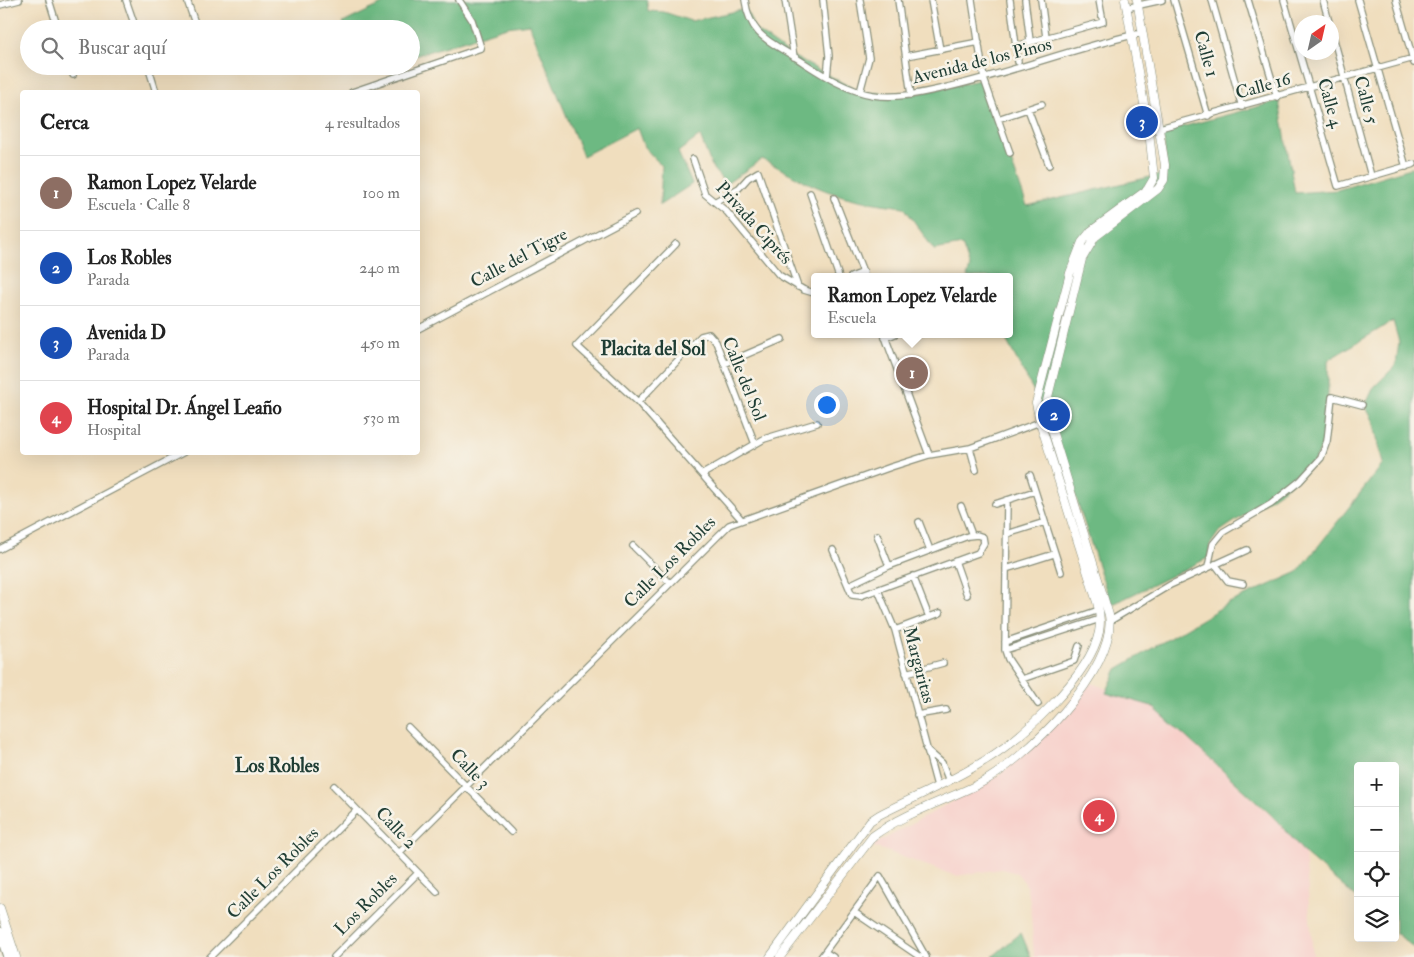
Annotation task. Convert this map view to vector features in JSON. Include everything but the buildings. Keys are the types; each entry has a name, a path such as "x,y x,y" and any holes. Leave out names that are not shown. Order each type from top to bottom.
{"main road":[{"path":"0,932 9,957"},
{"path":"9,957 11,944"}],"street":[{"path":"0,5 19,0"},
{"path":"49,0 55,20"},
{"path":"126,0 133,20"},
{"path":"187,0 194,20"},
{"path":"420,69 481,48 472,20 458,0"},
{"name":"Avenida de los Pinos","path":"745,0 748,17 755,30 794,57 828,77 860,92 879,96 911,95 984,79 1142,33"},
{"path":"785,0 794,57"},
{"path":"823,0 829,56 828,77"},
{"path":"860,0 868,58 860,92"},
{"path":"898,0 911,95"},
{"path":"931,0 940,50"},
{"path":"972,0 984,79 1010,153"},
{"path":"1010,0 1018,62"},
{"path":"1025,0 1030,41"},
{"path":"1041,0 1046,37"},
{"path":"1016,46 1103,22 1099,0"},
{"path":"770,957 870,821 949,781 986,760 1013,740 1053,703 1072,681 1088,658 1097,640 1100,615 1040,422 1037,400 1075,256 1082,242 1091,231 1151,186 1154,175 1149,131 1126,4 1162,0"},
{"name":"Calle 1","path":"1174,0 1208,116"},
{"path":"1212,0 1242,107"},
{"path":"1248,0 1277,98"},
{"name":"Calle 4","path":"1284,0 1338,186 1371,176"},
{"path":"1323,0 1327,15"},
{"path":"1358,0 1406,166"},
{"path":"1396,0 1414,60"},
{"path":"780,957 873,836 888,825 980,783 1018,757 1044,733 1082,689 1103,652 1110,621 1051,427 1047,401 1077,274 1084,254 1095,237 1158,189 1164,180 1163,159 1137,3"},
{"path":"906,56 979,42"},
{"name":"Calle 5","path":"1339,59 1371,176"},
{"name":"Calle 16","path":"1149,131 1277,98 1378,68 1414,60"},
{"path":"151,75 155,90"},
{"path":"358,90 402,75"},
{"path":"998,119 1042,104"},
{"path":"1028,109 1049,165"},
{"path":"1152,162 1155,156 1163,159"},
{"name":"Privada Ciprés","path":"693,159 705,194 716,202 745,233 779,276 798,287 811,290"},
{"path":"1371,176 1414,164"},
{"path":"716,202 740,188 748,178 758,172 798,287"},
{"path":"810,193 838,273"},
{"path":"834,198 865,273"},
{"name":"Calle del Tigre","path":"420,328 635,214"},
{"path":"676,244 577,346 638,402 741,519"},
{"name":"Calle del Sol","path":"638,402 701,336 709,334 716,342 755,444"},
{"path":"885,338 929,455"},
{"path":"724,364 782,339"},
{"path":"1208,567 1212,544 1223,532 1271,504 1300,481 1321,458 1327,441 1332,397 1362,405"},
{"name":"Calle del Sol","path":"703,474 764,439 817,422"},
{"name":"Calle Los Robles","path":"399,853 716,535 729,525 741,519 929,455 970,448 1040,422"},
{"path":"970,448 976,470"},
{"path":"0,549 178,455"},
{"path":"1030,475 1061,572"},
{"path":"994,504 1035,491"},
{"path":"1007,500 1005,650 1008,659 1038,704"},
{"path":"961,506 972,535"},
{"path":"919,522 930,550"},
{"path":"1007,534 1045,522"},
{"path":"877,535 889,566"},
{"path":"833,550 843,578 849,584 852,595 860,596 982,550 983,538 972,535 889,566 849,584"},
{"path":"633,546 670,583"},
{"path":"1110,621 1152,594 1247,550"},
{"path":"1006,569 1054,554"},
{"path":"955,561 968,595"},
{"path":"1215,564 1228,581 1243,584"},
{"path":"913,576 928,617"},
{"name":"Margaritas","path":"878,590 895,630 937,786"},
{"path":"895,630 940,613"},
{"path":"1005,642 1075,618 1100,615"},
{"path":"1005,650 1077,626 1100,615"},
{"path":"1075,618 1077,626"},
{"path":"1022,679 1074,661 1079,646"},
{"path":"906,673 944,663"},
{"path":"917,715 946,710"},
{"name":"Calle 3","path":"408,727 511,832"},
{"name":"Margaritas","path":"926,749 942,763 949,781"},
{"name":"Calle 2","path":"334,786 437,892"},
{"name":"Calle Los Robles","path":"210,957 357,810"},
{"name":"Los Robles","path":"334,957 418,872"},
{"path":"833,957 823,954 880,876 926,957"},
{"path":"0,908 16,957"},
{"path":"854,912 920,957"}],"shaded area":[{"path":"1089,682 1152,706 1280,824 1305,852 1313,957 1034,957 1030,901 1025,883 1017,873 1001,869 956,876 872,846 1001,774"}],"green space":[{"path":"390,0 647,0 648,11 664,12 691,21 746,9 755,30 794,57 860,92 911,95 984,79 1027,206 1167,173 1163,132 1279,101 1295,193 1337,190 1414,167 1414,948 1399,935 1399,762 1354,762 1354,896 1306,855 1278,821 1152,706 1106,693 1117,669 1229,603 1298,572 1383,464 1373,420 1365,406 1374,387 1396,365 1399,342 1393,321 1328,360 1328,401 1325,431 1318,455 1308,468 1279,492 1218,533 1210,545 1208,558 1111,605 1053,427 1005,338 1013,338 1013,273 968,273 970,268 962,245 934,250 904,207 861,200 826,191 762,159 726,184 713,169 700,136 678,152 692,184 660,205 662,166 644,147 637,128 583,156 529,24 507,27 420,54 420,20 349,20"},
{"path":"1021,933 1031,957 992,957"}],"place":[{"name":"Avenida D","path":"1142,122"},
{"name":"Ramon Lopez Velarde","path":"912,373"},
{"name":"Los Robles","path":"1054,415"},
{"name":"Hospital Dr. Ángel Leaño","path":"1099,816"}],"district":[{"name":"Placita del Sol","path":"653,349"},
{"name":"Los Robles","path":"277,766"}]}
